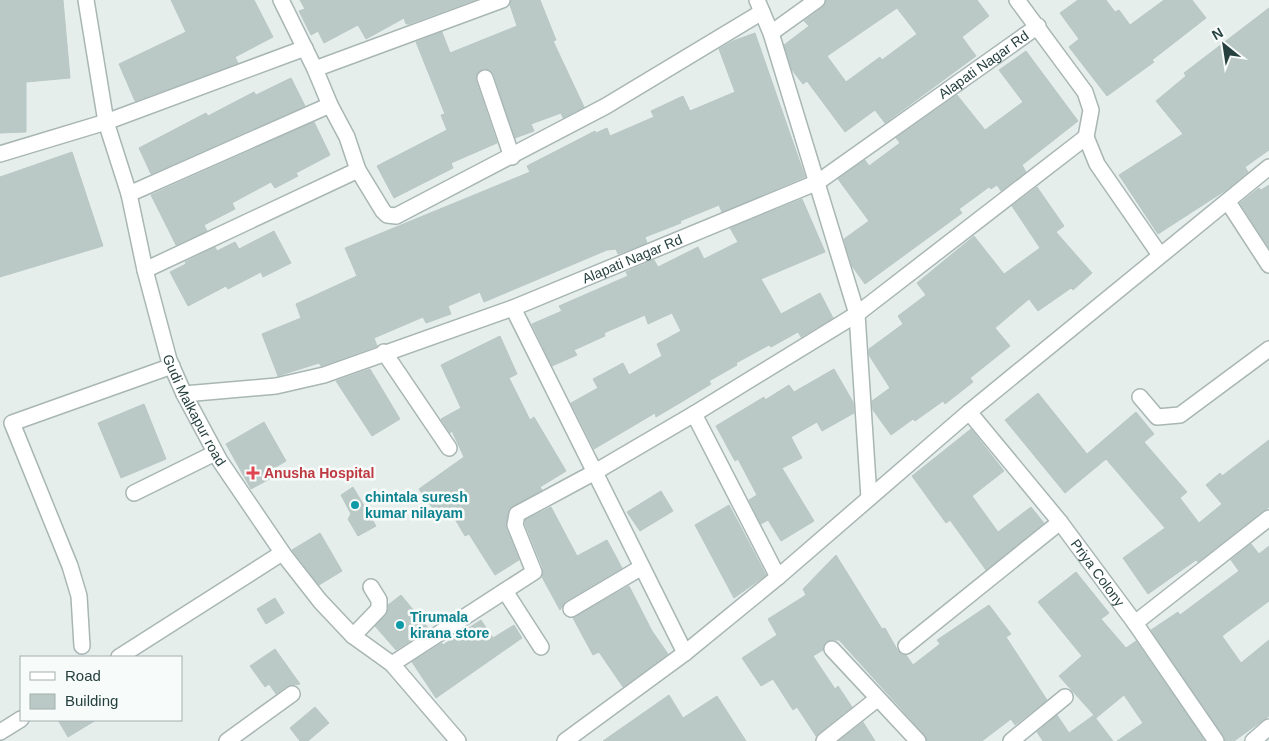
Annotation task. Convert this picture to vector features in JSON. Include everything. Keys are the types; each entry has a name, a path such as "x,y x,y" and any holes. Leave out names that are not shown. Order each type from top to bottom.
{"street":[{"name":"Gudi Malkapur road","path":"86,0 106,122 129,194 145,270 172,366 184,394 215,452 282,553 320,601 353,636 392,664 458,741"},
{"path":"281,0 316,69 330,105 347,137 358,170 383,211 387,215 396,216 512,157 606,106 760,6 771,33 818,182 857,314 869,498"},
{"path":"316,69 502,0"},
{"path":"771,33 817,0"},
{"path":"1017,0 1085,92 1091,110 1086,137 1097,164 1160,255"},
{"name":"Alapati Nagar Rd","path":"184,394 301,381 513,308 818,182 1038,26"},
{"path":"0,154 106,122 305,48"},
{"path":"485,78 512,157"},
{"path":"129,194 330,105"},
{"path":"392,664 534,572 516,531 514,519 517,514 595,472 694,414 857,314 1086,137"},
{"path":"565,741 684,653 778,577 969,412 1269,168"},
{"path":"145,270 358,170"},
{"path":"1228,202 1269,265"},
{"path":"513,308 684,653"},
{"path":"1140,397 1157,417 1180,415 1269,349"},
{"path":"384,352 449,448"},
{"path":"82,646 77,588 6,425 172,366"},
{"name":"Priya Colony","path":"969,412 1060,522 1136,623 1216,741"},
{"path":"694,414 778,577"},
{"path":"134,493 215,452"},
{"path":"1136,623 1269,518"},
{"path":"906,646 1060,522"},
{"path":"121,656 282,553"},
{"path":"570,609 642,567"},
{"path":"353,636 379,609 379,600 371,587"},
{"path":"505,591 542,647"},
{"path":"832,649 918,741"},
{"path":"227,741 292,694"},
{"path":"1011,741 1065,697"},
{"path":"824,741 877,699"},
{"path":"0,732 20,719"},
{"path":"1253,741 1269,727"}],"building":[{"path":"0,0 63,0 70,78 26,82 26,132 0,133"},
{"path":"171,0 254,0 273,37 235,57 238,63 135,101 119,64 186,32"},
{"path":"300,0 475,0 409,24 406,24 404,18 366,39 358,25 324,43 318,31 311,35 299,11 305,9"},
{"path":"511,0 540,0 556,40 553,41 584,107 563,118 561,113 531,124 534,131 515,138 494,75 487,69 482,69 476,76 476,81 497,143 451,163 453,168 394,198 377,166 447,130 441,115 445,114 416,42 442,32 450,53 517,26 510,5"},
{"path":"826,0 977,0 989,16 962,37 976,56 885,123 875,110 845,132 807,81 803,84 792,70 784,45 809,26 804,21 823,7","holes":["897,8 917,34 882,60 880,57 846,82 827,56"]},
{"path":"1078,0 1106,0 1115,12 1119,10 1130,25 1164,0 1192,0 1206,18 1152,60 1154,62 1107,96 1069,47 1079,39 1060,13"},
{"path":"1269,8 1269,150 1245,167 1248,172 1226,190 1158,234 1119,175 1183,134 1156,101 1186,76 1184,73"},
{"path":"755,33 805,177 722,212 719,205 645,237 647,243 618,254 616,249 607,250 484,302 480,292 448,306 451,314 426,323 423,317 374,338 377,346 321,366 319,363 278,376 262,334 301,318 296,304 357,276 345,248 530,172 527,166 595,131 596,133 607,128 610,136 654,117 651,111 683,96 690,111 735,92 719,49 733,41"},
{"path":"1026,51 1078,121 1022,165 1026,172 1001,191 997,185 991,189 989,187 959,209 962,213 865,284 852,266 844,239 869,221 838,179 865,160 869,166 900,143 896,138 957,95 985,130 1023,102 999,70"},
{"path":"291,78 305,106 151,174 139,148 206,113 208,116 254,92 256,95"},
{"path":"314,122 330,155 296,173 298,176 275,188 271,182 232,203 235,209 204,225 207,231 176,245 151,195"},
{"path":"72,152 103,246 0,277 0,177"},
{"path":"1269,185 1269,248 1240,203 1259,188 1261,190"},
{"path":"1037,187 1064,226 1056,232 1092,273 1073,290 1071,288 1038,311 1029,299 995,328 1010,346 970,378 973,382 945,404 943,401 891,435 873,410 872,401 890,388 869,355 869,349 903,324 898,316 926,295 917,283 974,236 1004,274 1040,248 1012,206"},
{"path":"802,199 825,252 761,279 781,314 820,293 833,318 801,337 798,332 736,363 737,365 709,381 711,384 683,401 656,417 655,413 594,449 571,403 598,388 593,379 623,363 629,375 662,356 657,344 681,331 672,313 648,324 645,315 604,333 605,336 574,350 577,355 552,366 532,324 562,311 559,306 628,276 626,272 654,260 658,267 698,247 704,259 738,242 730,228"},
{"path":"274,231 291,263 263,277 261,272 228,289 226,286 188,306 170,272 215,247 217,251 235,242 239,249"},
{"path":"500,336 517,374 509,378 530,420 534,417 566,471 540,487 542,490 509,509 506,528 519,560 495,575 469,534 465,536 448,507 437,514 419,489 464,457 452,431 450,433 441,419 461,408 441,365"},
{"path":"370,369 400,419 372,436 336,381"},
{"path":"834,369 853,402 854,413 822,431 817,422 791,437 802,458 782,468 814,521 781,541 768,520 761,524 749,500 757,495 738,459 735,461 716,426 764,397 765,400 789,385 794,392"},
{"path":"1038,393 1087,454 1136,412 1154,434 1144,442 1187,492 1180,498 1199,523 1222,504 1206,485 1220,473 1222,476 1269,440 1269,507 1198,562 1196,560 1148,594 1123,558 1165,528 1106,459 1065,493 1005,420"},
{"path":"144,404 166,459 121,478 98,423"},
{"path":"264,422 286,461 269,471 273,477 251,489 226,444"},
{"path":"971,429 1004,471 972,496 998,532 1031,507 1044,523 986,570 950,520 946,523 912,476"},
{"name":"chintala suresh kumar nilayam","path":"353,487 376,526 358,536 348,519 351,514 341,495"},
{"path":"661,491 673,511 640,531 627,512"},
{"path":"729,505 766,575 734,598 695,525"},
{"path":"551,507 577,556 607,540 622,568 566,601 560,610 542,577 543,568 525,524 525,520"},
{"path":"320,533 342,571 319,585 292,550"},
{"path":"1251,544 1259,554 1269,546 1269,601 1222,636 1241,663 1269,640 1269,716 1234,741 1225,741 1151,630 1178,612 1180,615 1239,571 1231,560"},
{"path":"836,555 882,629 885,628 898,651 906,655 913,665 940,644 937,640 989,605 1011,634 1006,637 1047,700 1015,725 1011,719 982,741 927,741 925,735 839,640 830,640 825,643 823,650 813,656 835,689 838,686 852,707 816,736 797,707 793,710 773,679 761,686 742,658 777,635 768,619 806,595 803,589"},
{"path":"1076,572 1109,613 1101,619 1126,648 1136,641 1205,741 1117,741 1143,723 1124,695 1096,718 1094,716 1113,741 1043,741 1037,732 1057,715 1069,733 1094,715 1059,676 1082,656 1038,602"},
{"path":"629,586 652,631 668,654 623,687 599,652 593,655 573,618"},
{"name":"Tirumala kirana store","path":"401,595 429,629 396,650 375,626 386,615 388,605"},
{"path":"275,598 284,613 266,624 257,609"},
{"path":"481,620 493,638 514,625 522,638 436,698 412,662 442,643 443,645"},
{"path":"275,649 300,684 287,686 276,694 269,684 265,687 250,666"},
{"path":"669,695 683,718 717,696 746,741 603,741"},
{"path":"315,707 329,723 308,741 300,741 290,728"},
{"path":"59,721 94,721 68,737"},
{"path":"863,722 875,741 839,741"}],"place":[{"name":"Anusha Hospital","path":"253,473"},
{"name":"chintala suresh kumar nilayam","path":"355,505"},
{"name":"Tirumala kirana store","path":"400,625"}]}
